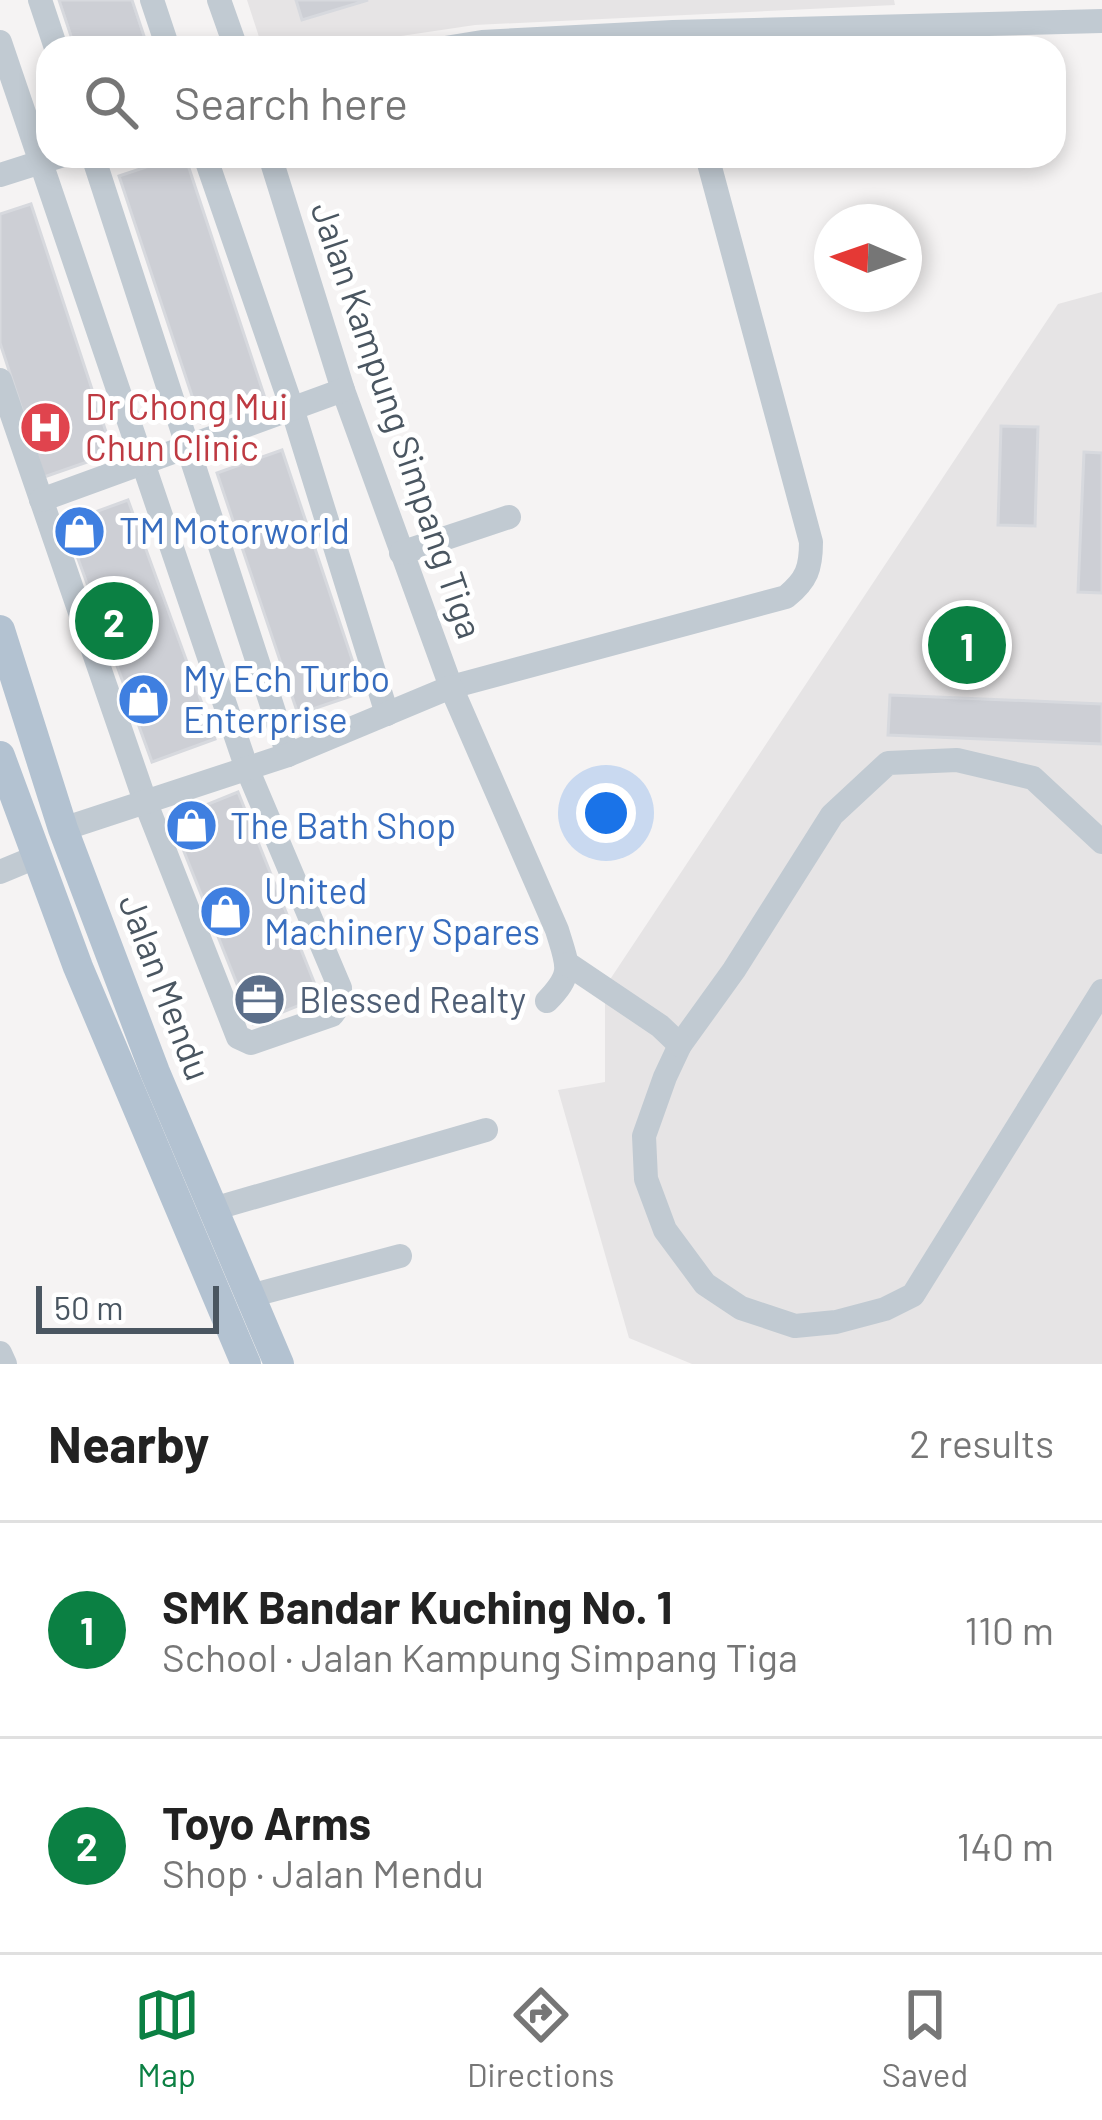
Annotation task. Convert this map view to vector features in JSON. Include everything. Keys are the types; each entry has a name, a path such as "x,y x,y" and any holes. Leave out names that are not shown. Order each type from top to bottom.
{"main road":[{"name":"Jalan Mendu","path":"0,631 63,829 154,1072 279,1364"},
{"name":"Jalan Mendu","path":"0,755 87,989 246,1364"}],"street":[{"path":"40,0 52,36"},
{"path":"152,0 164,36"},
{"path":"219,0 232,36"},
{"path":"1100,0 1102,34"},
{"path":"760,36 1101,20"},
{"path":"0,42 36,125"},
{"path":"0,175 36,164"},
{"path":"0,380 145,801 238,1037 250,1043 332,1015 340,1004 340,988 246,766 143,462 54,168"},
{"path":"97,168 288,755"},
{"path":"210,168 292,408 387,714"},
{"name":"Jalan Kampung Simpang Tiga","path":"274,168 343,390 451,687 786,597 802,584 811,566 811,542 710,168"},
{"path":"41,500 343,390"},
{"path":"401,554 509,518"},
{"path":"63,829 288,755 451,687 568,964 567,981 547,1001"},
{"path":"1102,842 1033,778 957,760 888,763 832,815 734,970 680,1045 644,1136 646,1179 665,1230 705,1284 741,1308 795,1326 836,1322 885,1309 913,1295 1102,992"},
{"path":"0,872 37,857"},
{"path":"568,964 660,1026 680,1045"},
{"path":"213,1209 486,1130"},
{"path":"250,1296 400,1256"},
{"path":"0,1353 5,1364"}],"shaded area":[{"path":"247,0 894,0 895,5 475,25 401,36 259,36"},
{"path":"1102,292 1102,1364 692,1364 629,1338 558,1090 605,1082 605,987 1058,304"}],"building":[{"path":"59,0 132,0 144,36 71,36"},
{"path":"296,0 368,0 302,20"},
{"path":"143,168 189,168 266,401 201,423 119,176"},
{"path":"31,204 113,453 44,477 0,343 0,214"},
{"path":"1001,426 1038,427 1035,526 998,525"},
{"path":"282,450 363,692 298,714 217,473"},
{"path":"1084,452 1102,453 1102,593 1078,592"},
{"path":"128,500 215,739 152,762 65,523"},
{"path":"890,695 1102,704 1102,744 888,735"},
{"path":"238,792 320,997 253,1024 171,819"}],"place":[{"name":"Dr Chong Mui Chun Clinic","path":"46,428"},
{"name":"TM Motorworld","path":"80,531"},
{"name":"Toyo Arms","path":"114,621"},
{"name":"SMK Bandar Kuching No. 1","path":"967,645"},
{"name":"My Ech Turbo Enterprise","path":"144,700"},
{"name":"The Bath Shop","path":"191,826"},
{"name":"United Machinery Spares","path":"225,912"},
{"name":"Blessed Realty","path":"260,1000"}]}
